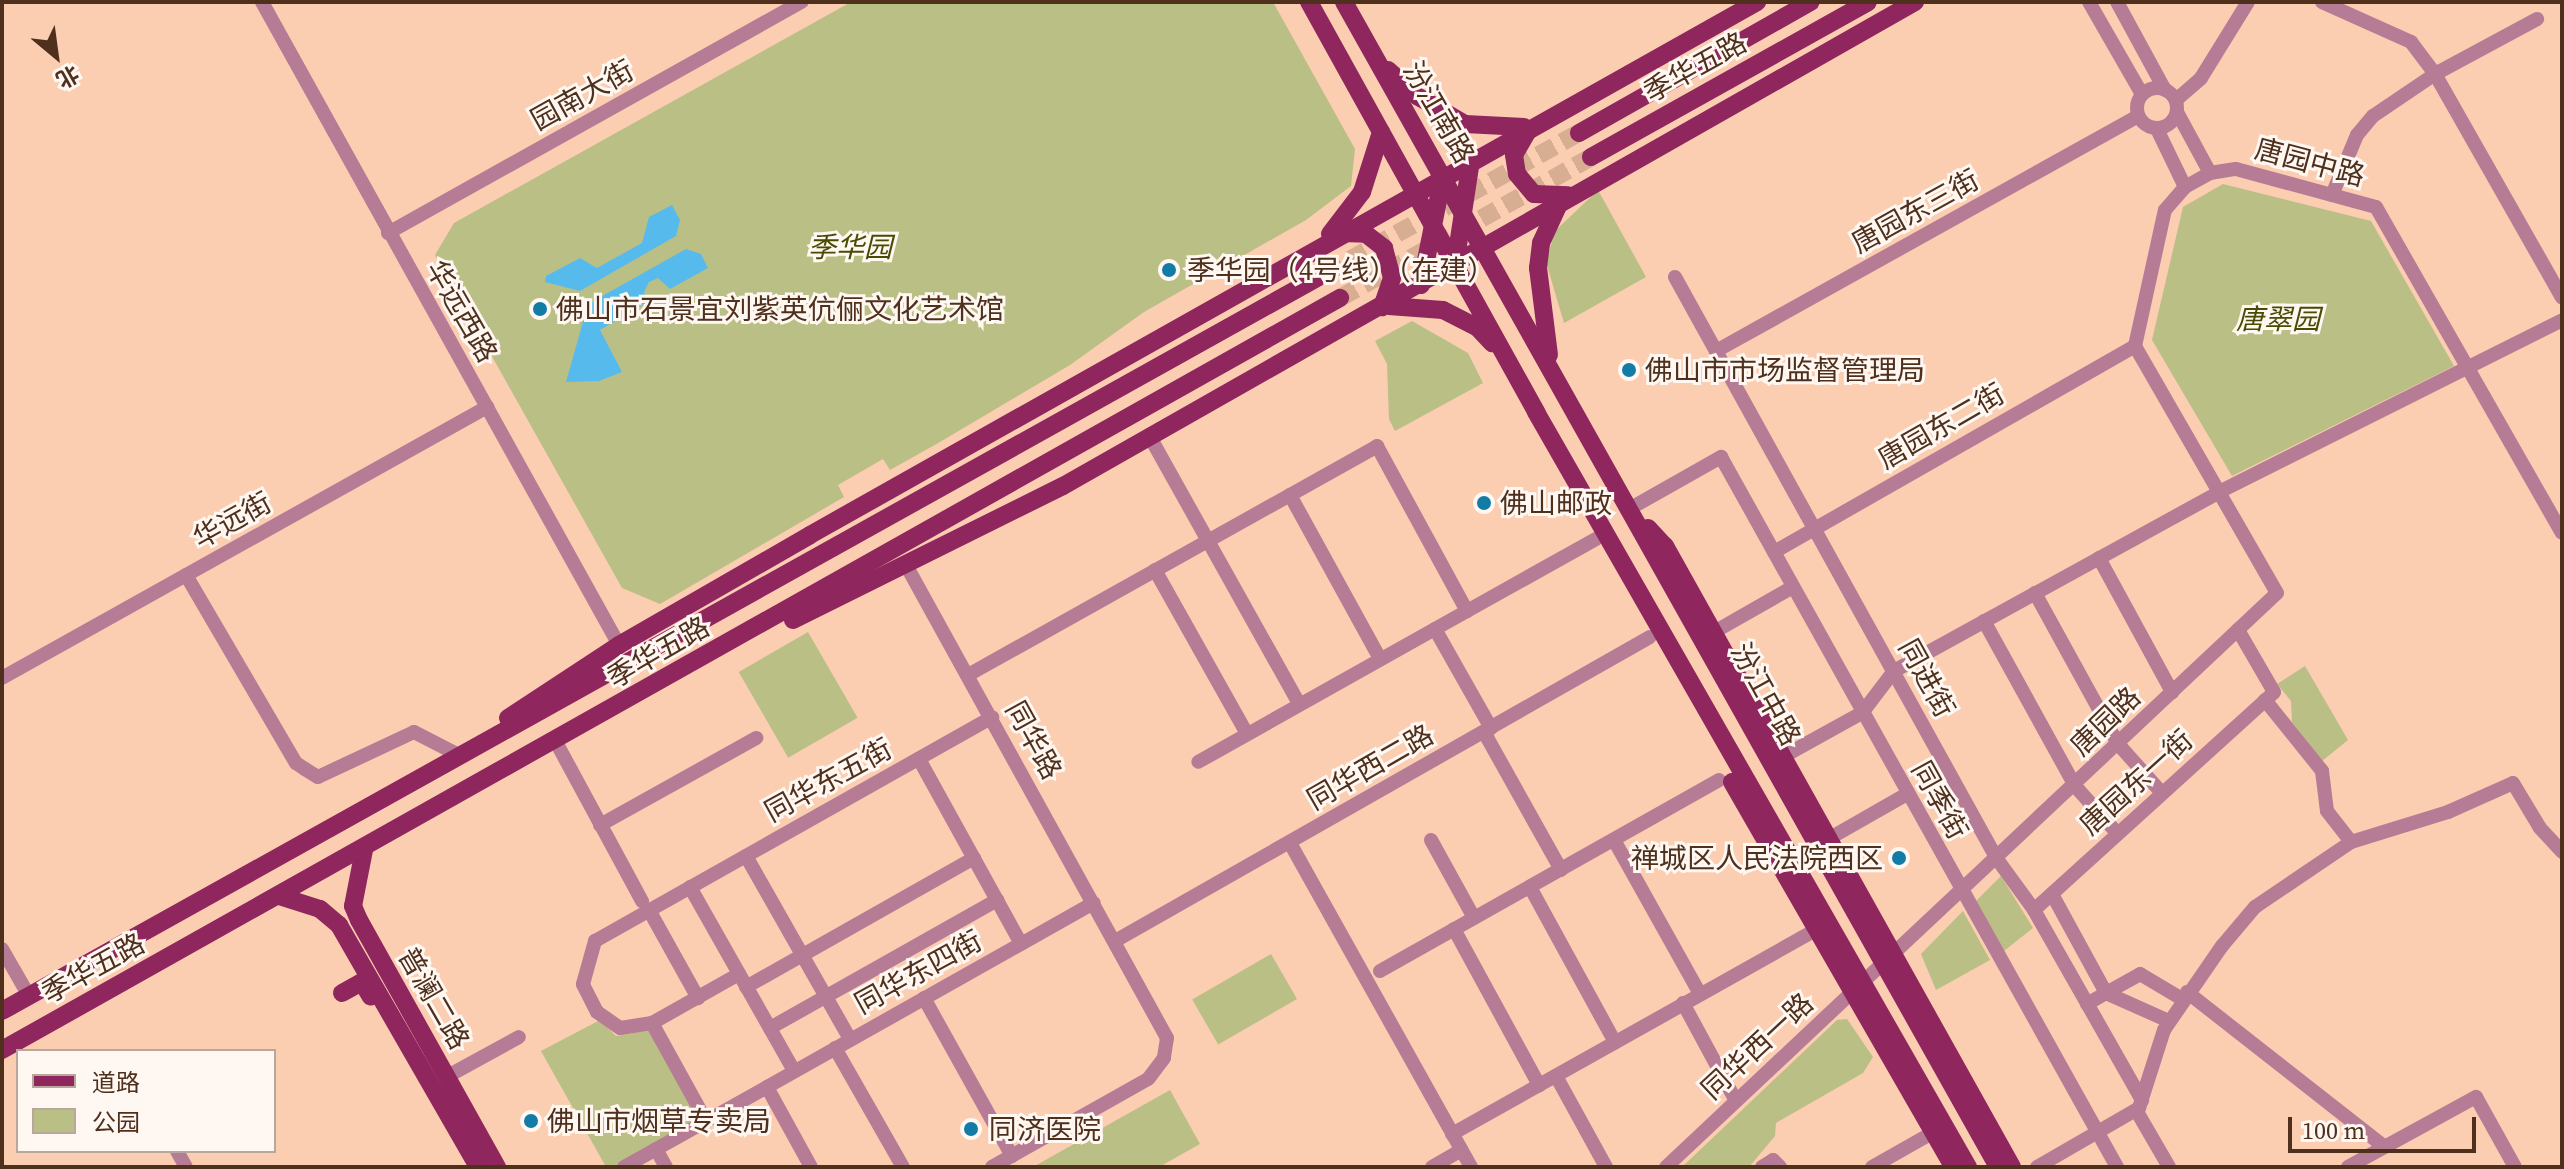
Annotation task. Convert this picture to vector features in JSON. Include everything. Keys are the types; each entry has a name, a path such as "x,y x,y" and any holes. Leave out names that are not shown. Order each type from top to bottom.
{"main road":[{"path":"1309,2 1858,989 1932,1133 1953,1167"},
{"name":"汾江南路","path":"1344,2 1483,250"},
{"path":"467,753 496,726 619,645 1415,191 1757,2"},
{"name":"季华五路","path":"1579,133 1811,2"},
{"name":"季华五路","path":"1591,157 1868,2"},
{"path":"672,676 906,565 1150,437 1915,2"},
{"path":"1376,59 1446,115 1484,128 1531,127"},
{"path":"1531,127 1514,155 1523,183 1548,198 1582,191"},
{"path":"1320,245 1362,192 1381,132"},
{"path":"1455,265 1471,161"},
{"path":"1421,285 1443,176"},
{"path":"1551,369 1537,278 1541,243 1558,206"},
{"path":"1341,233 1366,234 1384,248 1392,278 1382,307"},
{"name":"汾江中路","path":"1483,250 1890,960 1998,1167"},
{"name":"季华五路","path":"2,1011 1326,273"},
{"name":"季华五路","path":"2,1050 364,850 1340,298"},
{"path":"1382,307 1424,305 1443,310 1478,328 1505,357"},
{"path":"1536,412 1596,539 1815,930 1858,989 1968,1167"},
{"path":"1629,509 1665,546 1830,838 1890,960 2012,1167"},
{"name":"普澜二路","path":"364,850 353,906 497,1167"},
{"name":"普澜二路","path":"279,896 320,909 339,925 478,1167"},
{"path":"342,993 362,982 467,1167"},
{"path":"446,1077 464,1087 509,1167"}],"street":[{"name":"华远西路","path":"262,2 619,645"},
{"name":"园南大街","path":"388,233 802,2"},
{"path":"2089,2 2142,94 2138,116 2157,129 2185,187"},
{"path":"2117,2 2210,173 2185,187 2165,210 2135,346 2221,491"},
{"path":"2157,129 2171,123 2172,101 2201,78 2248,2"},
{"path":"2322,2 2411,42 2435,74 2562,298"},
{"path":"2332,195 2357,135 2373,116 2435,74 2537,19"},
{"path":"2142,94 2172,101"},
{"name":"唐园东三街","path":"1716,351 2138,116"},
{"name":"唐园中路","path":"2210,173 2236,169 2376,207 2562,533"},
{"name":"同进街","path":"1675,277 1997,859 2034,910 2087,1004 2169,1167"},
{"path":"1784,756 1862,713 1894,671 2221,491 2562,320"},
{"name":"唐园东二街","path":"1774,552 2135,346"},
{"name":"华远街","path":"2,678 487,407"},
{"path":"1150,437 1299,704"},
{"path":"968,675 1377,446 1467,611"},
{"name":"同季街","path":"1629,509 1721,457 2117,1167"},
{"name":"唐园路","path":"1890,960 2277,593 2221,491"},
{"path":"1290,495 1380,659"},
{"path":"1198,762 1596,539"},
{"path":"2099,558 2172,692"},
{"name":"同华路","path":"906,565 1164,1030 1160,1066 1148,1079 1012,1156"},
{"path":"1155,570 1247,734"},
{"path":"186,575 296,763 305,769 318,777 414,732 467,753"},
{"path":"1714,632 1793,587"},
{"path":"2035,593 2118,744 2162,793"},
{"path":"1984,621 2075,786 2118,834"},
{"path":"1435,629 1561,870"},
{"path":"2238,630 2269,696 2322,771 2327,811 2351,842"},
{"name":"同华西二路","path":"1115,941 1650,637"},
{"name":"唐园东一街","path":"2034,910 2269,696"},
{"name":"同华东五街","path":"652,1023 620,1028 597,1012 583,984 595,941 645,906 690,887 992,717"},
{"path":"600,825 756,738"},
{"path":"556,742 698,998"},
{"path":"919,759 1021,944"},
{"path":"1380,971 1719,780"},
{"path":"2037,1167 2139,1105 2169,1021 2184,996 2255,907 2351,842 2448,812 2513,783 2540,828 2562,852"},
{"path":"1830,838 1907,794"},
{"path":"1431,840 1474,918"},
{"path":"1614,840 1700,994"},
{"path":"1290,843 1471,1167"},
{"path":"746,856 850,1039"},
{"path":"706,1121 652,1023 698,998 742,980 974,858"},
{"path":"690,887 794,1071"},
{"path":"1530,887 1615,1042"},
{"path":"2052,894 2106,993 2169,1021"},
{"path":"770,1028 997,900"},
{"name":"同华东四街","path":"624,1167 1094,903"},
{"path":"1454,929 1539,1085"},
{"path":"1452,1134 1815,930"},
{"path":"2,949 29,996"},
{"name":"同华西一路","path":"1666,1167 1890,960"},
{"path":"2087,1004 2140,974 2184,996 2385,1147"},
{"path":"924,998 1012,1156 992,1167"},
{"path":"1683,1003 1736,1101"},
{"path":"446,1077 519,1037"},
{"path":"835,1048 903,1167"},
{"path":"1556,1076 1606,1167"},
{"path":"767,1087 811,1167"},
{"path":"2348,1167 2476,1097 2515,1167"},
{"path":"1872,1167 1932,1133"},
{"path":"656,1149 666,1167"},
{"path":"1432,1167 1461,1150"},
{"path":"1762,1167 1773,1160 1780,1167"}],"green space":[{"name":"季华园","path":"851,2 1273,2 1355,149 1351,186 1306,220 1144,312 1070,365 940,442 890,470 883,459 838,485 844,497 660,604 622,588 435,255 454,223"},
{"name":"唐翠园","path":"2223,184 2371,221 2454,366 2232,476 2152,340 2183,207"},
{"path":"1598,190 1646,277 1564,323 1546,262 1555,231"},
{"path":"1412,321 1468,353 1483,383 1395,431 1389,419 1387,364 1375,341"},
{"path":"808,632 858,718 788,758 739,672"},
{"path":"2305,666 2348,740 2322,761 2292,722 2291,701 2277,684"},
{"path":"2001,876 2033,928 2004,951 1976,901"},
{"path":"1963,911 1990,960 1936,990 1921,954"},
{"path":"1271,954 1297,999 1218,1045 1192,999"},
{"path":"1847,1019 1873,1057 1863,1073 1776,1123 1775,1136 1749,1167 1682,1167 1837,1020"},
{"path":"600,1020 616,1036 651,1030 698,1118 613,1167 606,1167 541,1051"},
{"path":"1170,1090 1200,1144 1159,1167 1033,1167"}],"water":[{"path":"672,205 680,220 676,236 580,291 545,282 546,276 580,258 597,268 642,243 649,217"},
{"path":"686,249 701,254 708,268 670,289 658,278 649,282 644,292 647,302 600,330 622,372 599,381 566,382 588,304"}],"tunnel":[{"path":"1326,273 1579,133"},
{"path":"1340,298 1591,157"}],"place":[{"name":"季华园（4号线）（在建）","path":"1169,270"},
{"name":"佛山市石景宜刘紫英伉俪文化艺术馆","path":"540,309"},
{"name":"佛山市市场监督管理局","path":"1629,370"},
{"name":"佛山邮政","path":"1484,503"},
{"name":"禅城区人民法院西区","path":"1899,858"},
{"name":"佛山市烟草专卖局","path":"531,1121"},
{"name":"同济医院","path":"971,1129"}]}
